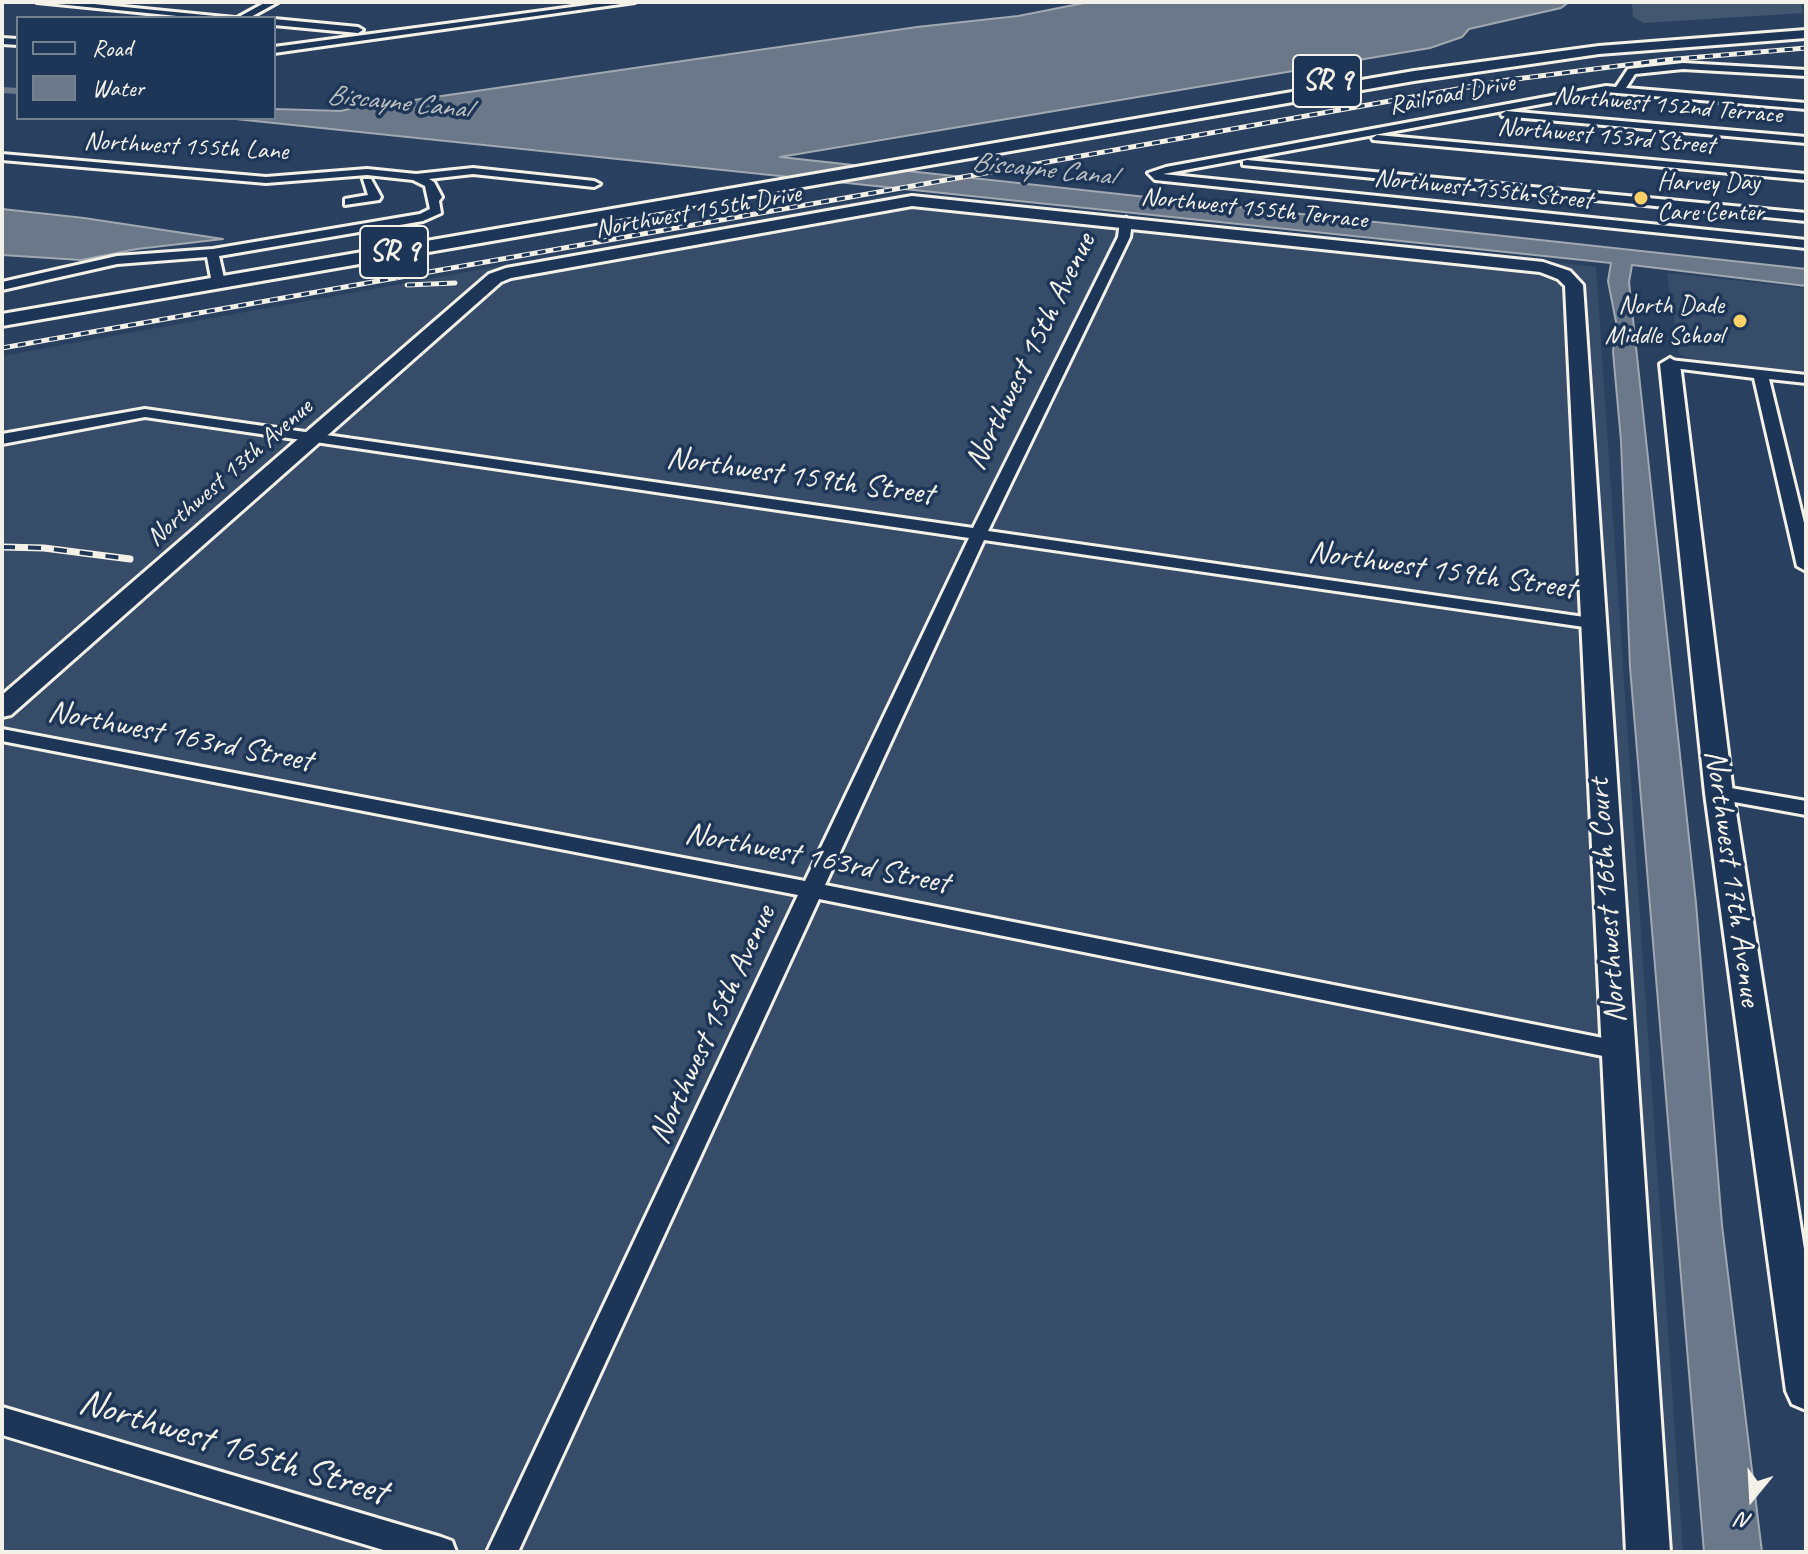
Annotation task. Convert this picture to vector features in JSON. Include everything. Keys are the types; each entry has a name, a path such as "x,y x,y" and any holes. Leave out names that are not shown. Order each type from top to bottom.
{"main road":[{"name":"SR 9","path":"2,305 1509,51 1643,36 1806,25"},
{"name":"SR 9","path":"2,320 214,268 786,184 1513,61 1683,42 1806,34"}],"street":[{"path":"42,2 206,16"},
{"path":"246,16 273,2"},
{"path":"276,50 630,2"},
{"path":"276,22 387,33"},
{"path":"1806,73 1683,66 1632,71 1620,89 1806,106"},
{"name":"Railroad Drive","path":"1155,177 1154,173 1166,170 1620,89"},
{"name":"Northwest 152nd Terrace","path":"1479,112 1806,140"},
{"name":"Northwest 153rd Street","path":"1353,135 1806,177"},
{"name":"Northwest 155th Lane","path":"2,157 266,180 367,172 416,177 473,171 594,184"},
{"path":"1223,161 1806,217"},
{"path":"5,285 117,260 214,268 423,217 437,210 433,200 418,193 412,181 416,177"},
{"name":"Northwest 155th Street","path":"1155,177 1806,244"},
{"path":"349,202 375,197 367,181"},
{"name":"Northwest 155th Terrace","path":"912,201 1543,267"},
{"name":"Northwest 155th Drive","path":"495,278 527,269 912,201"},
{"name":"Northwest 15th Avenue","path":"502,1552 979,533 1124,237 1126,222"},
{"name":"Northwest 16th Court","path":"1543,267 1564,275 1574,285 1591,623 1648,1552"},
{"name":"Northwest 13th Avenue","path":"2,709 495,278"},
{"path":"1670,364 1806,379"},
{"name":"Northwest 17th Avenue","path":"1670,364 1719,793 1806,1391"},
{"path":"1760,373 1806,566"},
{"name":"Northwest 159th Street","path":"2,439 145,413 1591,623"},
{"name":"Northwest 163rd Street","path":"2,735 811,890 1618,1050"},
{"path":"1719,793 1806,808"},
{"name":"Northwest 165th Street","path":"2,1421 441,1552"}],"shaded area":[{"path":"1632,2 1801,2 1803,13 1644,23 1633,17"},
{"path":"904,193 1596,267 1683,1552 2,1552 2,356"},
{"name":"North Dade Middle School","path":"1667,273 1806,288 1806,373 1690,359 1679,354"}],"water":[{"path":"1089,2 1569,2 1561,8 1469,29 1462,37 1430,48 780,157 1806,269 1806,286 1632,265 1629,282 1696,903 1722,1225 1762,1552 1704,1552 1630,667 1621,441 1613,352 1616,322 1608,281 1611,263 245,120 276,120 276,109 341,111 379,102 407,101 917,27 1018,16"},
{"path":"2,209 223,239 137,249 81,260 2,255"}],"waterway":[{"name":"Biscayne Canal","path":"2,90 16,91"}],"railway":[{"path":"2,348 1508,80 1665,60 1806,48"},
{"path":"407,285 455,283"},
{"path":"2,547 44,548 130,559"}],"place":[{"name":"Harvey Day Care Center","path":"1641,198"},
{"name":"North Dade Middle School","path":"1740,321"}]}
